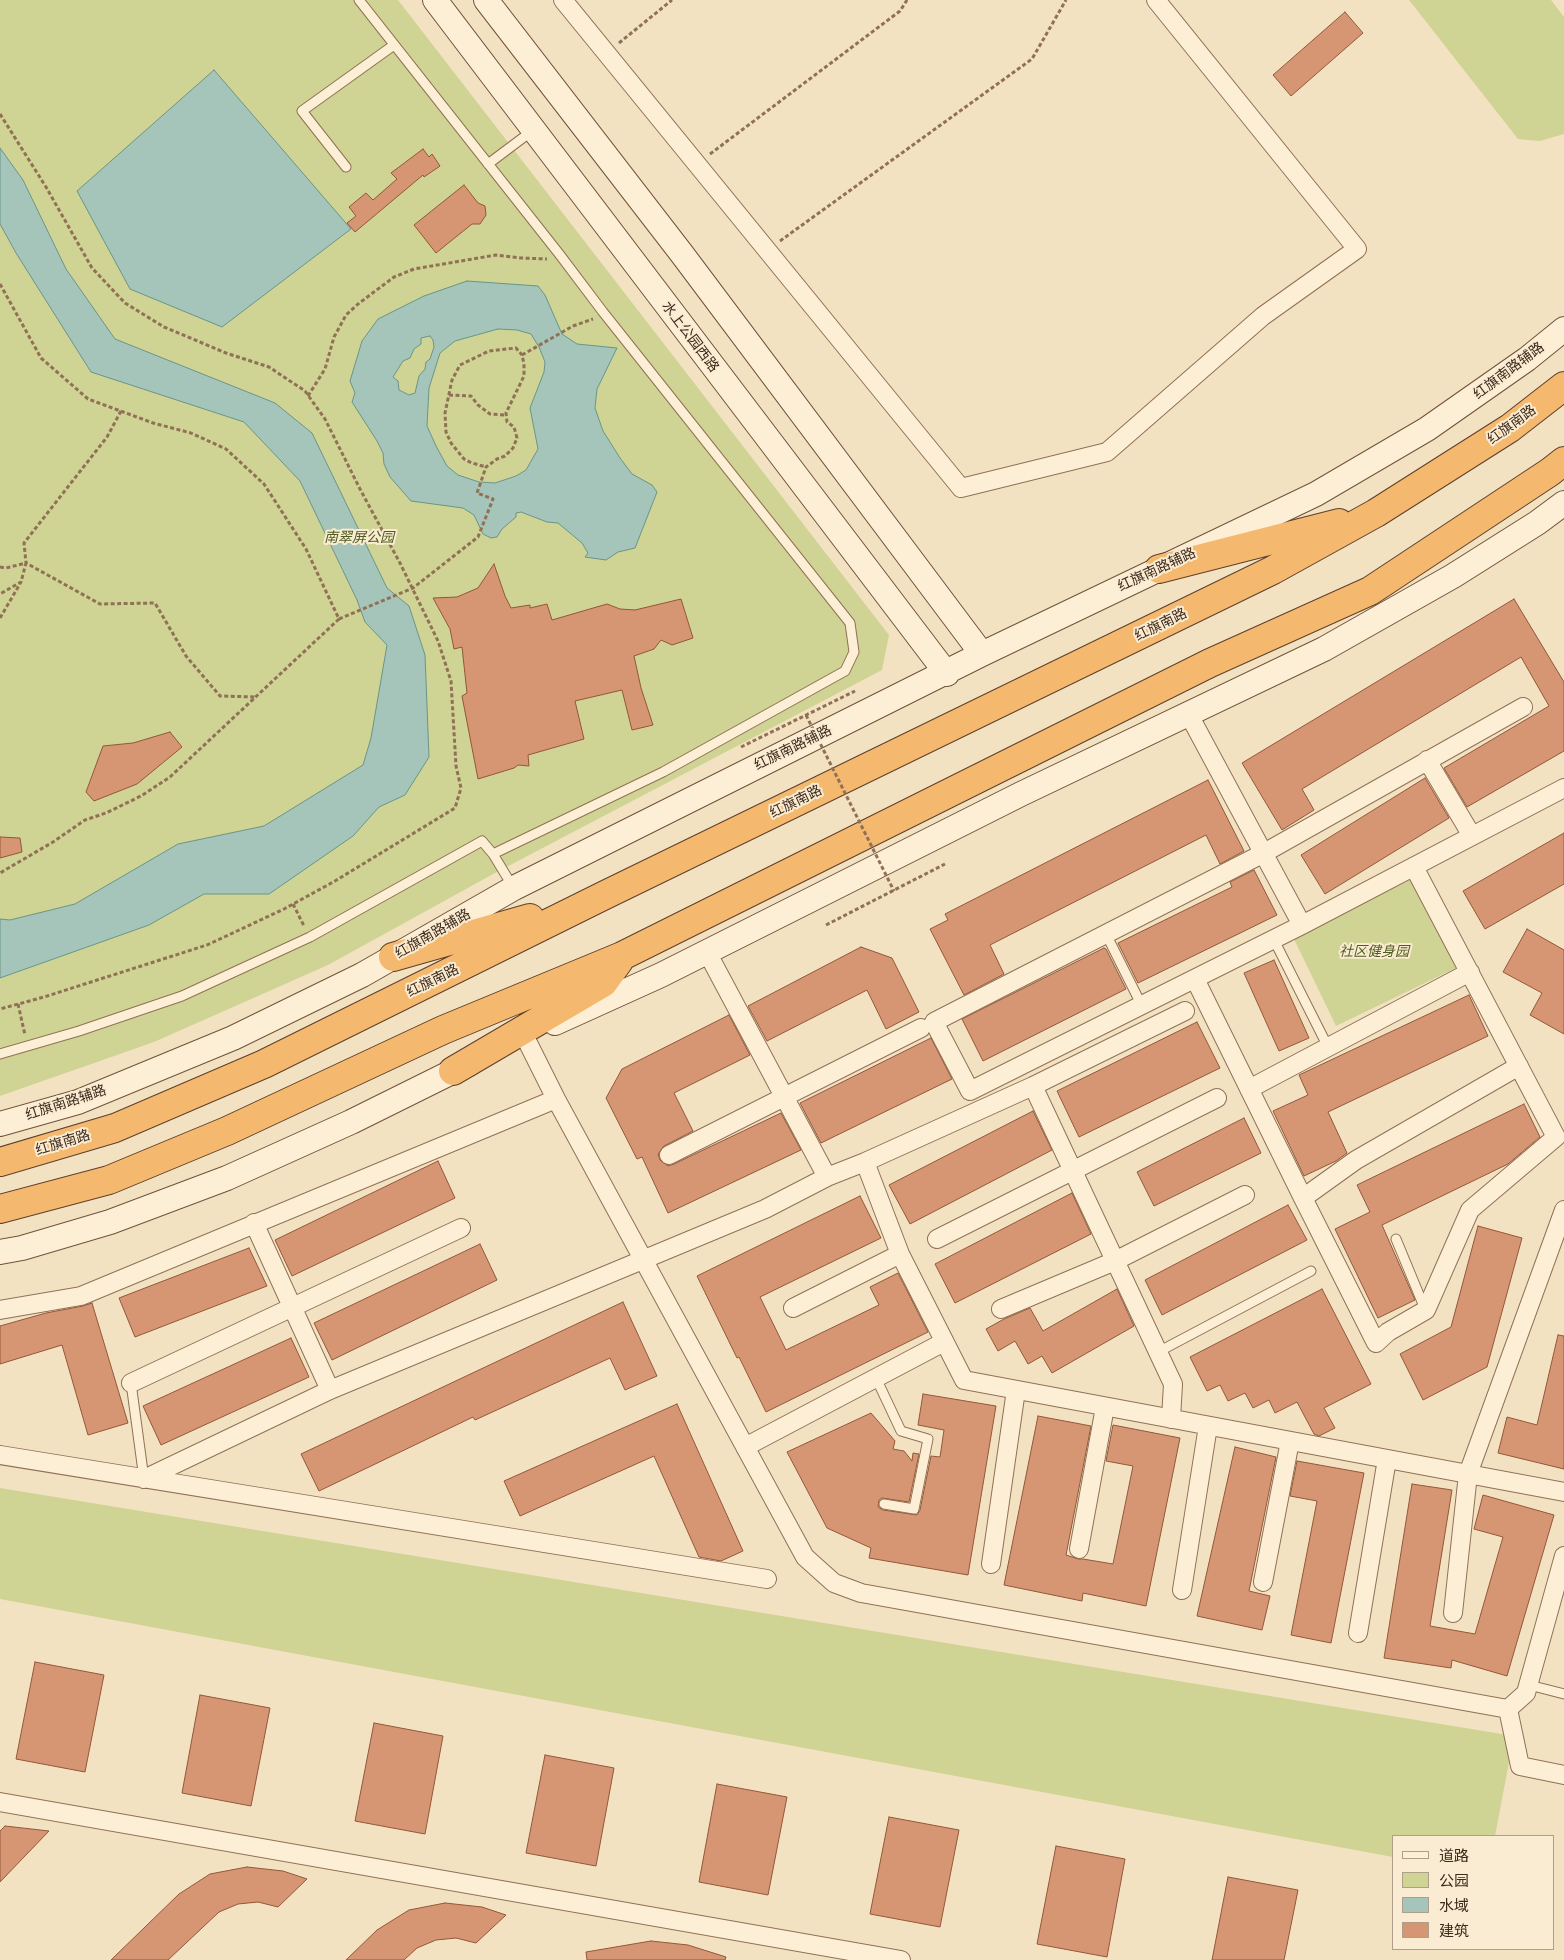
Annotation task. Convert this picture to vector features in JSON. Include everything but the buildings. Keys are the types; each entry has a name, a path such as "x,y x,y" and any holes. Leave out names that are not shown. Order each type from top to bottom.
{"highway":[{"name":"红旗南路","path":"0,1162 115,1128 264,1064 605,895 1256,579 1376,513 1510,428 1564,386"},
{"path":"0,1209 109,1180 228,1131 444,1030 622,956 1210,663 1370,591 1564,461"},
{"path":"1159,569 1376,513"},
{"path":"392,957 462,939 605,895"},
{"path":"453,1071 603,983 622,956"}],"main road":[{"name":"水上公园西路","path":"435,0 947,674"},
{"path":"486,0 688,262 982,654"},
{"name":"红旗南路辅路","path":"0,1124 78,1102 190,1057 259,1026 362,975 514,888 947,674 982,654 1291,506 1427,429 1474,397 1564,329"},
{"path":"0,1252 110,1222 227,1178 351,1122 524,1037 661,975 1021,794 1324,648 1453,576 1563,505"}],"street":[{"path":"563,0 961,488 1107,452 1263,316 1357,250 1156,0"},
{"path":"1522,707 1264,853 934,1022 970,1092 1274,940 1564,788"},
{"path":"1188,713 1302,925"},
{"path":"1427,760 1472,836"},
{"path":"1195,979 1376,1343 1388,1332 1426,1310 1470,1210 1560,1135 1519,1066 1414,867"},
{"path":"707,952 827,1177"},
{"path":"1249,1088 1470,972"},
{"path":"144,1479 330,1390 765,1209 827,1177 865,1162 1033,1086 1185,1011"},
{"path":"669,1155 921,1028"},
{"path":"524,1037 642,1259 805,1557 834,1583 861,1593 1508,1709"},
{"path":"1303,1198 1356,1160 1519,1066"},
{"path":"1033,1086 1173,1384 1171,1419"},
{"path":"937,1239 1217,1098"},
{"path":"0,1310 81,1296 556,1099"},
{"path":"865,1162 900,1254 964,1380 1564,1492"},
{"path":"1001,1309 1115,1261 1245,1195"},
{"path":"1453,1613 1468,1474 1564,1210"},
{"path":"254,1223 330,1390"},
{"path":"132,1383 461,1228"},
{"path":"793,1308 900,1254"},
{"path":"745,1447 944,1342"},
{"path":"991,1564 1016,1390"},
{"path":"1079,1549 1105,1406"},
{"path":"1182,1590 1208,1426"},
{"path":"1263,1582 1290,1441"},
{"path":"0,1456 767,1580"},
{"path":"1358,1633 1387,1459"},
{"path":"1508,1709 1526,1693 1529,1685 1564,1556"},
{"path":"1508,1709 1520,1766 1564,1775"},
{"path":"0,1802 901,1960"}],"lane":[{"path":"359,0 850,623 854,652 845,672 663,772 493,854"},
{"path":"346,166 302,111 394,45"},
{"path":"488,164 533,130"},
{"path":"0,1054 78,1031 182,996 310,937 482,841 493,854 514,888"},
{"path":"1106,934 1142,1006"},
{"path":"1274,940 1328,1047"},
{"path":"1396,1238 1426,1310"},
{"path":"1158,1352 1311,1271"},
{"path":"876,1378 901,1431 928,1439 914,1509 884,1504"},
{"path":"132,1383 144,1479"},
{"path":"1529,1685 1564,1694"}],"path":[{"path":"607,53 672,0"},
{"path":"697,164 900,11 906,0"},
{"path":"768,250 1032,59 1066,0"},
{"path":"0,114 46,187 92,268 125,303 164,327 226,353 269,367 305,391 325,419 438,642 450,681 456,766 461,788 455,808 335,881 293,904 208,945 0,1009"},
{"path":"308,396 324,368 337,330 346,315 394,277 414,269 496,255 546,259 560,255"},
{"path":"0,284 42,358 88,399 153,423 191,433 226,449 264,484 306,549 339,619"},
{"path":"522,354 573,326 590,321 603,312"},
{"path":"0,873 53,842 85,820 115,809 141,796 170,777 339,619 412,588 478,537 493,499 477,493 486,466 509,452 517,438 514,427 508,422 506,415 509,404 524,376 522,354 516,348 489,352 460,365 452,380 445,423 451,443 464,459 486,466"},
{"path":"449,395 471,396 478,405 490,414 506,415"},
{"path":"0,618 21,582 26,563 24,543 107,436 121,411"},
{"path":"0,567 6,568 26,563 100,604 155,604 186,656 220,696 256,697"},
{"path":"0,594 21,582"},
{"path":"741,747 855,691"},
{"path":"806,715 894,892"},
{"path":"826,925 894,892 945,864"},
{"path":"293,904 310,937"},
{"path":"18,1004 28,1046"}],"green space":[{"name":"南翠屏公园","path":"0,0 398,0 889,635 882,670 495,873 328,965 154,1042 0,1096"},
{"path":"1409,0 1551,0 1564,17 1564,134 1540,141 1518,139"},
{"name":"社区健身园","path":"1412,879 1456,968 1336,1026 1293,937"},
{"path":"0,1488 1514,1736 1495,1835 1392,1835 1392,1857 0,1599"}],"water":[{"path":"214,70 351,229 222,327 130,289 77,191"},
{"path":"0,148 23,180 66,269 115,339 275,403 312,433 387,588 409,606 425,655 429,757 405,795 379,807 353,836 269,894 204,894 149,925 0,978 0,919 10,920 75,904 178,844 264,826 363,765 371,738 387,645 365,622 357,600 300,481 244,422 91,372 16,253 0,224"},
{"path":"467,281 538,286 545,295 562,334 577,344 617,348 597,389 595,408 603,431 620,458 632,474 652,485 657,492 635,548 618,552 606,560 585,557 588,553 582,543 558,523 547,522 521,512 516,513 516,517 502,529 497,537 491,538 483,534 474,515 463,508 411,501 390,477 384,464 383,453 377,441 352,402 355,393 350,381 362,341 378,319 424,296","holes":["498,329 517,330 531,334 545,362 544,372 530,408 538,449 526,470 516,476 495,483 479,482 458,475 447,466 436,446 427,426 429,388 440,353 455,341","430,336 434,347 430,359 426,362 425,369 419,376 415,393 409,395 399,390 398,381 393,377 403,361 410,358 414,349 421,344 421,338"]}]}
